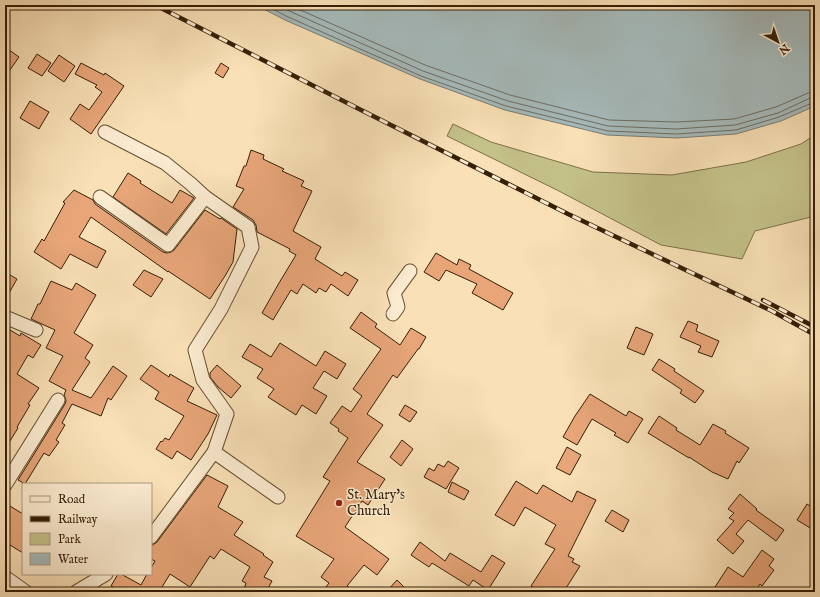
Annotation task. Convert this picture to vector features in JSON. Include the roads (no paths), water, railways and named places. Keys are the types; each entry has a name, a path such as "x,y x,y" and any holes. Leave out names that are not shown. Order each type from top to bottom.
{"street":[{"path":"105,132 165,163 205,197 248,227 252,247 221,309 196,350 203,380 228,414 214,452 152,536"},
{"path":"100,197 168,246 205,197"},
{"path":"393,314 398,307 394,293 410,271"},
{"path":"5,317 36,330"},
{"path":"5,485 58,400"},
{"path":"214,452 278,497"},
{"path":"76,592 104,575"},
{"path":"5,577 26,592"}],"water":[{"path":"256,5 815,5 815,106 781,121 736,134 677,138 607,135 505,110 420,79 285,20"}],"railway":[{"path":"155,5 568,214 772,311 815,335"},
{"path":"763,300 815,327"}],"place":[{"name":"St. Mary's Church","path":"339,503"}]}
